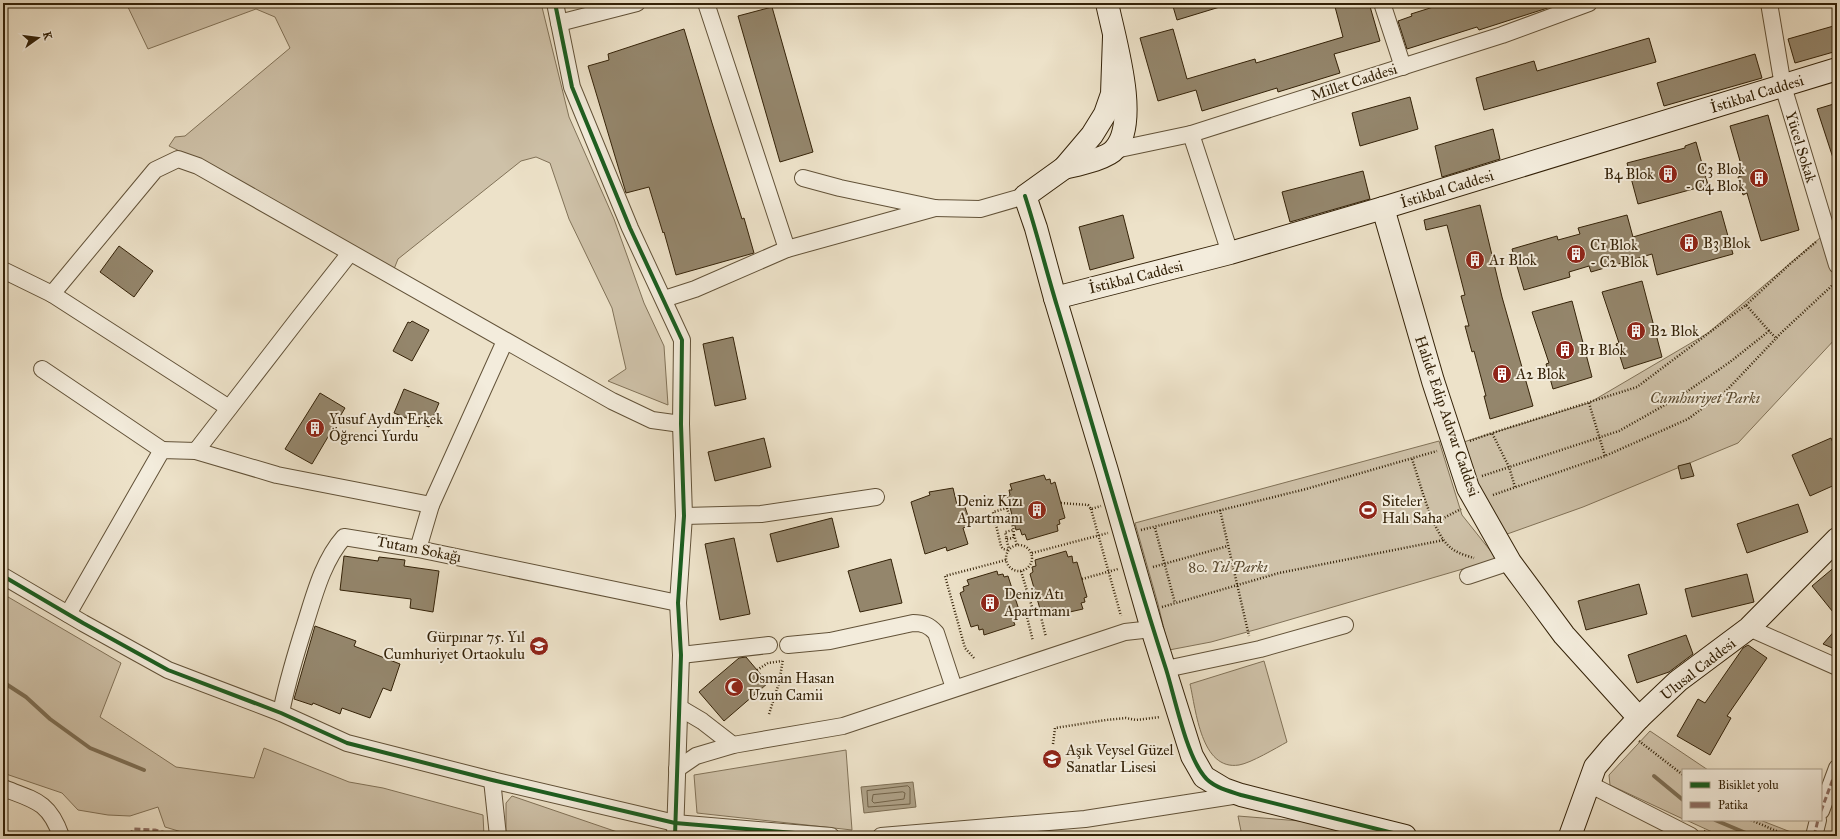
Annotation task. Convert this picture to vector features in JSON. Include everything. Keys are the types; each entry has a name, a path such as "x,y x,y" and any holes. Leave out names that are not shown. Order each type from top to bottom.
{"street":[{"path":"555,3 572,87 630,228 682,340 681,424 684,516 678,603 681,655 675,830"},
{"path":"559,23 637,3"},
{"path":"706,3 787,249"},
{"path":"1064,168 1088,162 1115,150 1123,136 1127,120 1127,101 1107,3"},
{"path":"1382,3 1403,66"},
{"name":"Millet Caddesi","path":"1115,150 1191,134 1502,35 1590,3"},
{"name":"Yücel Sokak","path":"1769,3 1783,86 1837,265"},
{"path":"803,178 840,188 935,208 980,209 1025,196 1064,168 1092,135 1105,114 1112,94 1114,36"},
{"name":"İstikbal Caddesi","path":"1055,298 1230,253 1383,208 1837,69"},
{"path":"1191,134 1230,253"},
{"path":"52,294 155,170 178,159 198,166 612,401 652,420 681,424"},
{"path":"1025,196 1036,228 1055,298 1105,463 1152,630 1166,669 1192,756 1204,777 1224,789 1242,795 1405,836"},
{"path":"664,299 695,289 787,249 935,208"},
{"name":"Halide Edip Adıvar Caddesi","path":"1383,208 1433,381 1468,488 1469,505 1564,635 1639,718"},
{"path":"196,451 350,253"},
{"path":"3,270 52,294 229,408"},
{"path":"418,549 431,506 505,341"},
{"path":"42,369 162,450 196,451 276,475 431,506"},
{"path":"68,614 162,450"},
{"path":"684,516 761,514 876,497"},
{"name":"Tutam Sokağı","path":"281,713 285,692 317,586 336,546 344,537 418,549 678,603"},
{"name":"Ulusal Caddesi","path":"1580,813 1595,767 1639,718 1678,681 1749,628 1837,539"},
{"path":"1468,576 1510,562"},
{"path":"3,576 168,670 281,713 347,743 492,780 675,830 831,836"},
{"path":"788,644 830,641 913,623 921,623 930,626 936,633 954,688"},
{"path":"1166,669 1260,649 1345,625"},
{"path":"1749,628 1837,667"},
{"path":"677,769 696,756 733,745 844,726 1125,632 1152,630"},
{"path":"681,655 769,645"},
{"path":"680,708 702,721 733,745"},
{"path":"1822,808 1837,768"},
{"path":"492,780 498,836"},
{"path":"1589,784 1695,833"},
{"path":"4,792 35,799 50,813 61,836"},
{"path":"881,836 1084,819 1242,795"},
{"path":"1570,836 1580,813"},
{"path":"1578,836 1580,813"},
{"path":"1814,836 1818,821"}],"path":[{"path":"1464,443 1637,387 1746,305 1786,267 1827,233"},
{"path":"1434,523 1469,505 1605,456 1688,418 1726,391 1837,281"},
{"path":"1746,305 1777,339"},
{"path":"1479,477 1619,431 1678,397 1730,362 1769,331"},
{"path":"1589,403 1601,437 1605,456"},
{"path":"1492,433 1509,467 1516,487"},
{"path":"1140,530 1155,528 1306,489 1443,449"},
{"path":"1412,458 1434,523 1444,540 1451,548 1478,559"},
{"path":"1061,503 1088,505 1109,571 1121,616"},
{"path":"1090,509 1105,505"},
{"path":"1016,545 1007,506 992,512 1003,550 1009,550 1016,545 1026,546 1032,553 1031,565 1021,571"},
{"path":"1220,510 1249,636"},
{"path":"1155,528 1175,603"},
{"path":"1013,530 1005,532 1009,550 1006,560 1010,567 1021,571"},
{"path":"1032,553 1112,532"},
{"path":"1006,537 1009,539 1013,538 1014,534"},
{"path":"1160,608 1279,573 1444,540"},
{"path":"1150,568 1228,546"},
{"path":"974,658 965,648 945,576 1006,560"},
{"path":"1082,578 1122,568"},
{"path":"1021,571 1033,610"},
{"path":"1014,594 1027,591"},
{"path":"1033,610 1037,610 1040,613 1046,637"},
{"path":"1033,610 1027,617 1033,641"},
{"path":"769,714 780,683 782,661 788,651 788,644"},
{"path":"757,670 768,663 782,661"},
{"path":"1053,744 1055,728 1106,720 1126,718 1136,720 1160,717"},
{"path":"1633,746 1638,740 1682,774"},
{"path":"1753,821 1788,836"},
{"path":"1695,833 1715,836"}],"green space":[{"path":"126,3 541,3 569,117 614,219 644,303 664,346 668,405 608,381 626,369 612,308 569,219 550,163 536,157 521,161 398,259 394,269 209,165 169,146 175,137 185,136 290,48 275,17 256,9 148,49"},
{"name":"Cumhuriyet Parkı","path":"1837,215 1837,337 1738,443 1583,507 1496,538 1454,445 1589,403 1708,333 1827,232 1826,228"},
{"name":"80. Yıl Parkı","path":"1439,441 1462,515 1497,559 1258,629 1211,642 1169,650 1158,604 1135,523"},
{"path":"3,594 121,663 100,717 176,767 254,778 264,748 349,782 383,788 483,815 484,836 195,836 165,827 158,807 130,816 108,815 78,810 62,793 3,773"},
{"path":"1264,661 1287,742 1244,764 1226,764 1216,759 1208,749 1202,736 1190,684"},
{"path":"1650,731 1707,769 1682,769 1682,819 1610,785 1609,775"},
{"path":"846,750 852,830 697,813 694,775"},
{"path":"512,796 629,836 506,836 506,803"},
{"path":"1238,816 1325,823 1381,836 1242,836"},
{"path":"1688,821 1763,821 1801,836 1721,836"}],"water":[{"path":"913,782 916,807 864,813 861,787"}],"building":[{"path":"1172,3 1223,3 1223,6 1177,20"},
{"path":"1334,3 1369,3 1380,41 1334,54 1340,73 1278,92 1277,88 1202,111 1196,90 1158,101 1140,38 1173,29 1187,79 1255,59 1256,63 1343,37"},
{"path":"1446,3 1560,4 1479,30 1477,27 1407,49 1398,21 1412,16 1411,14"},
{"path":"772,7 813,152 780,162 738,16"},
{"path":"1837,25 1837,51 1795,63 1788,39"},
{"path":"684,29 742,219 744,218 754,253 676,275 649,187 626,193 588,66 609,60 608,54"},
{"path":"1649,38 1656,62 1484,110 1476,78 1534,61 1537,71"},
{"path":"1755,54 1762,78 1664,106 1657,83"},
{"path":"1410,97 1418,129 1360,146 1352,113"},
{"path":"1837,103 1837,164 1835,164 1817,109"},
{"name":"C3 Blok - C4 Blok","path":"1768,115 1799,230 1761,241 1747,193 1743,195 1738,177 1744,175 1730,126"},
{"path":"1493,129 1500,159 1442,177 1435,146"},
{"name":"B4 Blok","path":"1696,142 1708,185 1638,204 1627,163 1685,148 1685,146"},
{"path":"1363,171 1370,199 1290,222 1282,192"},
{"path":"1480,205 1502,297 1533,406 1490,419 1484,396 1486,396 1474,351 1472,352 1465,326 1469,326 1461,296 1465,295 1447,225 1426,230 1424,220"},
{"path":"1721,211 1733,254 1657,275 1652,254 1591,272 1589,266 1569,272 1570,277 1524,290 1512,249 1557,236 1558,240 1580,234 1578,228 1627,215 1633,237"},
{"path":"1123,215 1134,258 1090,270 1079,227"},
{"path":"119,246 153,271 134,297 100,272"},
{"name":"B2 Blok","path":"1642,281 1662,357 1624,369 1616,344 1619,343 1602,292"},
{"name":"B1 Blok","path":"1572,301 1592,377 1553,389 1546,364 1549,363 1532,312"},
{"path":"412,321 429,330 412,361 393,351 408,322 410,323"},
{"path":"733,337 746,399 715,406 703,344"},
{"path":"404,389 439,403 429,427 394,413"},
{"name":"Yusuf Aydın Erkek Öğrenci Yurdu","path":"320,393 345,408 312,464 285,449"},
{"path":"764,438 771,467 715,481 708,452"},
{"path":"1831,438 1837,452 1837,484 1810,496 1792,455"},
{"path":"1690,463 1694,476 1681,479 1678,466"},
{"name":"Deniz Kızı Apartmanı","path":"1044,475 1046,480 1050,479 1051,484 1055,482 1065,518 1059,520 1060,524 1057,525 1058,531 1027,540 1025,534 1022,535 1020,529 1016,530 1007,496 1010,495 1009,490 1012,490 1010,484"},
{"path":"953,488 957,505 964,504 971,525 963,528 968,544 947,551 946,547 925,554 911,502 930,495 929,492"},
{"path":"1798,504 1808,532 1747,553 1737,524"},
{"path":"832,518 839,547 777,562 770,534"},
{"path":"734,538 750,614 720,620 705,544"},
{"path":"1066,551 1068,557 1072,556 1073,563 1077,562 1087,597 1084,598 1085,602 1081,603 1083,609 1052,616 1051,612 1047,613 1045,607 1040,609 1030,574 1033,572 1032,567 1036,566 1035,560"},
{"path":"344,556 378,561 379,557 405,560 404,566 439,571 433,612 410,608 411,599 340,590"},
{"path":"891,559 902,603 860,612 848,571"},
{"path":"1837,565 1837,617 1812,586"},
{"name":"Deniz Atı Apartmanı","path":"997,571 998,575 1003,574 1004,577 1008,576 1020,613 1017,614 1017,619 1013,620 1015,625 984,635 983,629 979,630 978,625 971,627 960,593 964,591 963,587 969,585 967,580"},
{"path":"1747,574 1754,602 1692,617 1685,589"},
{"path":"1639,584 1647,614 1586,630 1578,601"},
{"path":"315,626 356,641 354,646 400,664 391,691 383,688 370,718 342,708 340,714 313,703 312,705 294,699"},
{"path":"1837,628 1837,650 1823,644"},
{"path":"1686,635 1693,654 1669,672 1637,683 1628,655"},
{"path":"1748,645 1767,658 1727,716 1731,718 1710,755 1677,736 1698,699 1705,703 1743,648"},
{"name":"Osman Hasan Uzun Camii","path":"746,657 768,683 724,721 699,692 739,658"}],"waterway":[{"path":"3,682 26,697 50,719 90,748 144,770"},
{"path":"1654,776 1682,799"},
{"path":"1717,821 1753,836"}],"marked path":[{"path":"1822,808 1837,768"},
{"path":"1814,836 1818,821"},
{"path":"130,836 133,829 155,830 177,836"}],"cycle path":[{"path":"555,3 572,87 630,228 682,340 681,424 684,516 678,603 681,655 675,836"},
{"path":"1025,196 1186,740 1198,766 1207,780 1231,792 1405,836"},
{"path":"3,576 83,623 168,670 281,713 347,743 492,780 675,823 831,836"}],"place":[{"name":"B4 Blok","path":"1668,174"},
{"name":"C3 Blok - C4 Blok","path":"1759,178"},
{"name":"B3 Blok","path":"1689,243"},
{"name":"C1 Blok - C2 Blok","path":"1576,254"},
{"name":"A1 Blok","path":"1475,260"},
{"name":"B2 Blok","path":"1636,331"},
{"name":"B1 Blok","path":"1565,350"},
{"name":"A2 Blok","path":"1502,374"},
{"name":"Yusuf Aydın Erkek Öğrenci Yurdu","path":"315,428"},
{"name":"Deniz Kızı Apartmanı","path":"1037,510"},
{"name":"Siteler Halı Saha","path":"1368,510"},
{"name":"Deniz Atı Apartmanı","path":"990,603"},
{"name":"Gürpınar 75. Yıl Cumhuriyet Ortaokulu","path":"539,646"},
{"name":"Osman Hasan Uzun Camii","path":"734,687"},
{"name":"Aşık Veysel Güzel Sanatlar Lisesi","path":"1052,759"}]}
